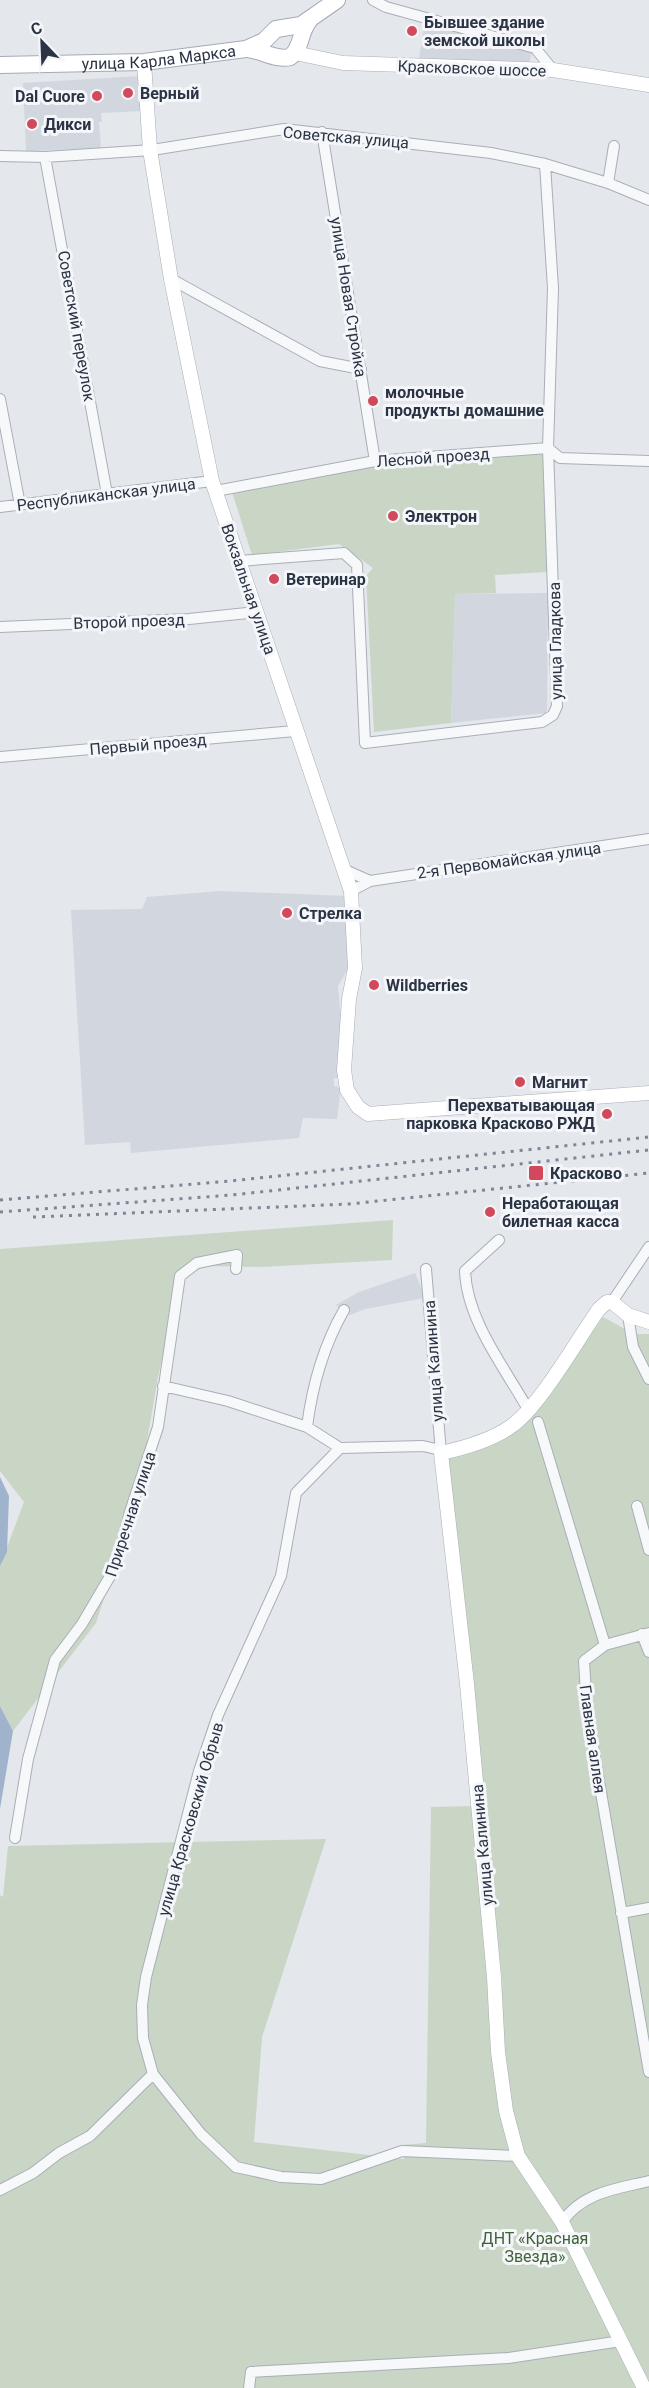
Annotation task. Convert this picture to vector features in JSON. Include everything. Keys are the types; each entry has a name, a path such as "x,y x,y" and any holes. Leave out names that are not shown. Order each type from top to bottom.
{"main road":[{"name":"улица Карла Маркса","path":"246,49 285,59 294,40 310,20 337,0"},
{"name":"улица Карла Маркса","path":"0,65 144,62 246,49 269,37 276,29 294,40"},
{"path":"269,37 268,47 274,56"},
{"name":"Красковское шоссе","path":"294,40 343,63 553,70 649,85"},
{"name":"Вокзальная улица","path":"144,62 150,150 171,279 214,486 351,891 355,968 349,999 344,1070 347,1090 358,1107 368,1114 649,1093"},
{"path":"441,1453 463,1448 533,1416 599,1309 607,1302 612,1302 628,1316 649,1322"},
{"name":"улица Калинина","path":"441,1453 467,1684 494,1977 498,2052 506,2111 518,2156 562,2222 644,2388"}],"street":[{"path":"373,0 386,7 535,48 553,70"},
{"name":"Советская улица","path":"0,156 45,157 150,150 284,129 491,153 545,164 608,183 649,200"},
{"name":"улица Новая Стройка","path":"322,132 375,461"},
{"path":"608,183 614,146"},
{"name":"Советский переулок","path":"45,157 107,494"},
{"name":"улица Гладкова","path":"239,561 344,553 357,565 365,743 542,722 552,715 557,706 548,448 553,288 545,164"},
{"path":"171,279 320,361 361,369"},
{"path":"0,399 20,505"},
{"name":"Лесной проезд","path":"214,486 375,461 548,448 560,458 649,461"},
{"name":"Республиканская улица","path":"0,507 107,494 214,486"},
{"name":"Второй проезд","path":"0,627 189,619 257,612"},
{"name":"Первый проезд","path":"0,757 295,730"},
{"name":"2-я Первомайская улица","path":"351,891 370,881 649,839"},
{"path":"343,869 370,881"},
{"path":"499,1240 465,1271 477,1318 533,1416 605,1645 646,1633 649,1652"},
{"path":"612,1302 649,1247"},
{"name":"Приречная улица","path":"15,1838 28,1759 55,1660 82,1624 116,1566 129,1512 158,1427 180,1276 197,1263 237,1255 236,1269"},
{"name":"улица Калинина","path":"426,1269 441,1453"},
{"path":"308,1427 316,1381 332,1334 344,1310"},
{"path":"628,1316 633,1347 649,1379"},
{"path":"163,1386 228,1401 308,1427 340,1448 423,1446 436,1449 441,1453"},
{"name":"улица Красковский Обрыв","path":"340,1448 296,1493 281,1576 218,1715 200,1771 146,1977 142,2005 143,2038 153,2074 201,2134 236,2167 281,2176 321,2179 402,2151 518,2156"},
{"path":"637,1506 649,1550"},
{"name":"Главная аллея","path":"605,1645 584,1661 585,1691 649,2072"},
{"path":"621,1913 649,1908"},
{"path":"0,2190 33,2173 59,2153 90,2136 153,2074"},
{"path":"562,2222 570,2210 592,2196 649,2181"},
{"path":"249,2388 251,2372 508,2358 621,2342"}],"shaded area":[{"path":"425,20 532,52 529,63 419,58"},
{"path":"140,76 142,111 101,113 102,122 99,122 101,148 26,151 23,83"},
{"path":"548,593 547,713 451,723 455,594"},
{"path":"220,891 345,896 352,962 338,986 342,1032 340,1078 334,1078 334,1086 341,1088 337,1119 303,1118 299,1138 131,1153 130,1142 85,1145 71,910 142,909 147,897"},
{"path":"415,1273 425,1298 365,1309 350,1315 336,1305 359,1292"}],"green space":[{"name":"Электрон","path":"545,454 548,572 495,575 496,593 455,594 451,723 374,732 366,576 373,568 339,544 252,555 232,492 377,466"},
{"path":"393,1220 392,1260 261,1267 206,1266 180,1278 158,1377 138,1493 96,1623 13,1731 0,1706 0,1566 24,1502 0,1471 0,1249"},
{"name":"ДНТ «Красная Звезда»","path":"603,1317 634,1334 649,1334 649,2388 0,2388 0,1895 3,1897 8,1846 326,1839 262,2037 254,2142 404,2159 402,2145 426,2143 431,1807 475,1806 503,1989 447,1457 528,1418"}],"water":[{"path":"0,1477 9,1496 7,1552 0,1566"},
{"path":"0,1706 13,1731 0,1809"}],"railway":[{"path":"0,1200 230,1181 649,1137"},
{"path":"0,1212 232,1195 649,1150"},
{"path":"33,1217 349,1204 649,1173"}],"place":[{"name":"Бывшее здание земской школы","path":"412,31"},
{"name":"Верный","path":"128,93"},
{"name":"Dal Cuore","path":"97,96"},
{"name":"Дикси","path":"32,124"},
{"name":"молочные продукты домашние","path":"373,401"},
{"name":"Электрон","path":"393,516"},
{"name":"Ветеринар","path":"274,579"},
{"name":"Стрелка","path":"287,913"},
{"name":"Wildberries","path":"374,985"},
{"name":"Магнит","path":"520,1082"},
{"name":"Перехватывающая парковка Красково РЖД","path":"607,1114"},
{"name":"Красково","path":"536,1173"},
{"name":"Неработающая билетная касса","path":"490,1212"}]}
